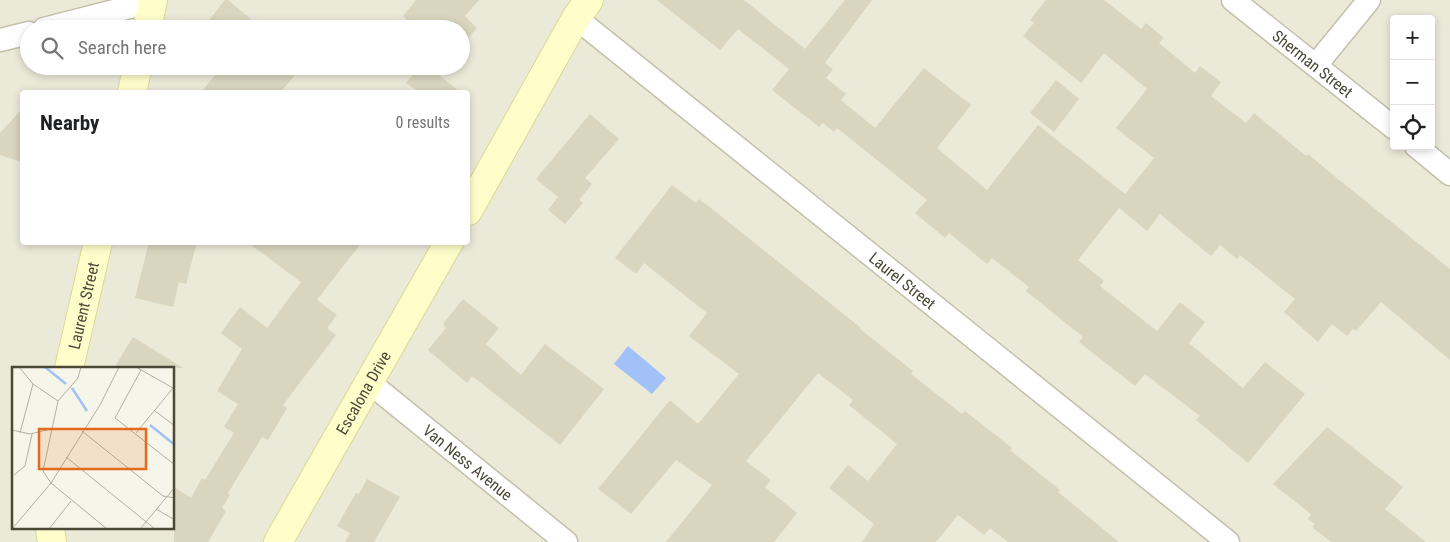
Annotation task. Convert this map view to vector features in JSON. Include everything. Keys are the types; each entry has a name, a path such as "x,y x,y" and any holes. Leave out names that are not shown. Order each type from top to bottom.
{"street":[{"path":"78,20 153,0 149,20"},
{"name":"Sherman Street","path":"1233,0 1390,125"},
{"path":"1316,65 1369,0"},
{"path":"470,207 583,9"},
{"name":"Laurel Street","path":"583,9 1228,542"},
{"path":"0,40 20,35"},
{"path":"132,90 136,75"},
{"path":"1421,150 1450,174"},
{"name":"Laurent Street","path":"69,367 97,245"},
{"name":"Escalona Drive","path":"278,542 448,245"},
{"name":"Van Ness Avenue","path":"370,382 566,542"}],"shaded area":[{"path":"0,0 1450,0 1450,542 0,542"}],"water":[{"path":"628,346 666,378 652,394 614,364"}],"building":[{"path":"225,0 228,0 252,20 209,20"},
{"path":"416,0 479,0 465,16 469,20 407,20 403,16"},
{"path":"657,0 744,0 805,49 845,0 872,0 825,63 833,69 826,78 846,94 841,100 875,128 924,68 971,105 937,148 987,190 1038,125 1125,194 1154,158 1116,128 1147,89 1104,53 1081,83 1023,36 1034,23 1030,20 1046,0 1104,0 1141,29 1146,23 1164,38 1159,43 1195,73 1200,66 1221,82 1211,96 1246,123 1254,113 1306,156 1308,154 1450,269 1450,360 1381,302 1356,331 1353,329 1347,336 1332,324 1318,342 1284,312 1295,299 1240,255 1237,259 1220,245 1211,256 1160,214 1147,231 1119,208 1078,260 1104,281 1100,286 1157,331 1180,302 1205,322 1189,343 1243,388 1265,362 1305,394 1248,463 1196,420 1200,416 1145,374 1135,386 1079,342 1083,337 1026,291 1029,287 992,258 987,264 949,233 945,238 915,213 927,200 837,128 834,132 823,123 819,127 772,90 789,69 738,29 720,50"},
{"path":"470,21 477,28 470,36"},
{"path":"215,75 295,75 283,90 203,90"},
{"path":"413,75 441,75 458,90 416,90 406,83"},
{"path":"1056,80 1079,99 1054,132 1030,113"},
{"path":"20,111 20,161 0,155 0,133"},
{"path":"590,114 619,139 585,178 592,184 579,200 583,203 565,224 548,210 558,197 536,179"},
{"path":"672,185 696,203 699,199 716,212 913,371 911,374 962,414 965,411 1012,448 1010,450 1060,490 1058,492 1119,542 1008,542 990,528 984,535 958,515 936,542 862,542 874,524 829,488 848,465 868,481 897,444 849,405 853,400 818,373 746,461 771,480 765,487 797,513 774,542 666,542 712,485 676,460 631,514 598,489 670,400 698,424 739,374 689,336 707,313 644,263 636,274 615,258"},
{"path":"148,245 196,245 186,284 179,282 173,307 135,298"},
{"path":"251,245 360,245 317,300 337,315 327,328 336,335 283,405 287,408 268,440 262,437 228,493 230,495 222,508 226,511 208,542 174,542 175,488 191,498 202,478 205,480 234,433 224,427 238,404 217,391 242,349 221,333 240,307 267,328 301,282"},
{"path":"463,299 499,328 486,344 521,375 545,344 604,389 560,445 472,376 467,383 428,350 446,328 443,324"},
{"path":"133,337 183,368 175,367 115,367"},
{"path":"1327,427 1403,487 1385,509 1426,542 1331,542 1312,527 1315,524 1308,519 1311,514 1273,484"},
{"path":"367,479 400,497 374,542 345,542 350,533 337,526 356,493 359,494"}]}
